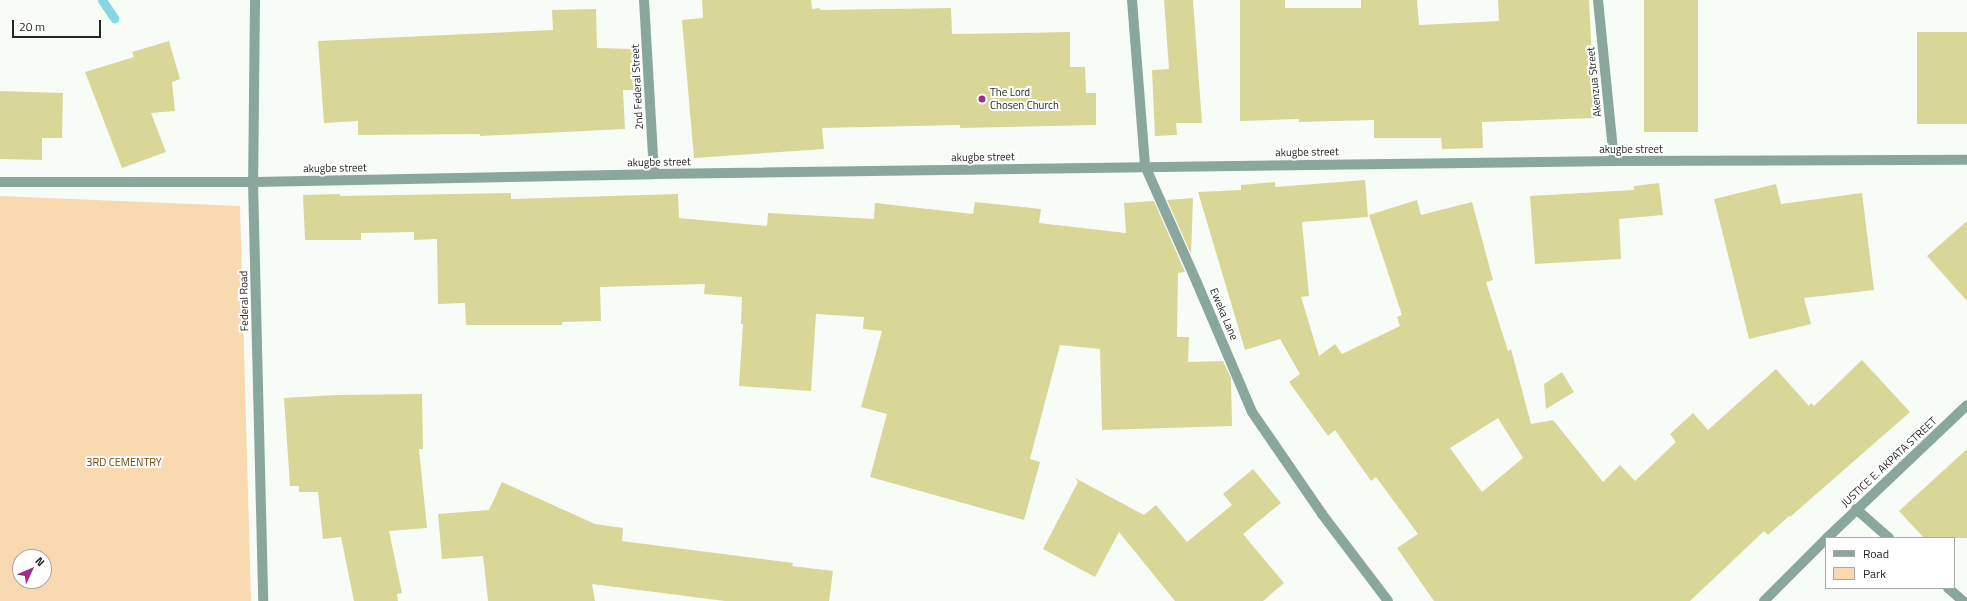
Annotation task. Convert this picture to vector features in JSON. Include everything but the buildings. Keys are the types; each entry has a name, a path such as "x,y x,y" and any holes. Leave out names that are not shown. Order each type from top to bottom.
{"street":[{"name":"Federal Road","path":"255,0 253,182 263,601"},
{"name":"2nd Federal Street","path":"644,0 654,174"},
{"name":"Eweka Lane","path":"1132,0 1145,166 1198,283 1252,412 1322,514 1388,601"},
{"name":"Akenzua Street","path":"1598,0 1614,161"},
{"name":"akugbe street","path":"0,182 253,182 1145,166 1614,161 1967,160"},
{"name":"JUSTICE E. AKPATA STREET","path":"1829,537 1856,509 1967,405"},
{"path":"1856,509 1888,537"},
{"name":"JUSTICE E. AKPATA STREET","path":"1764,601 1825,541"},
{"path":"1949,589 1963,601"}],"green space":[{"name":"3RD CEMENTRY","path":"0,196 240,206 251,601 0,601"}],"waterway":[{"path":"102,0 114,18"}],"place":[{"name":"The Lord Chosen Church","path":"982,99"}]}
